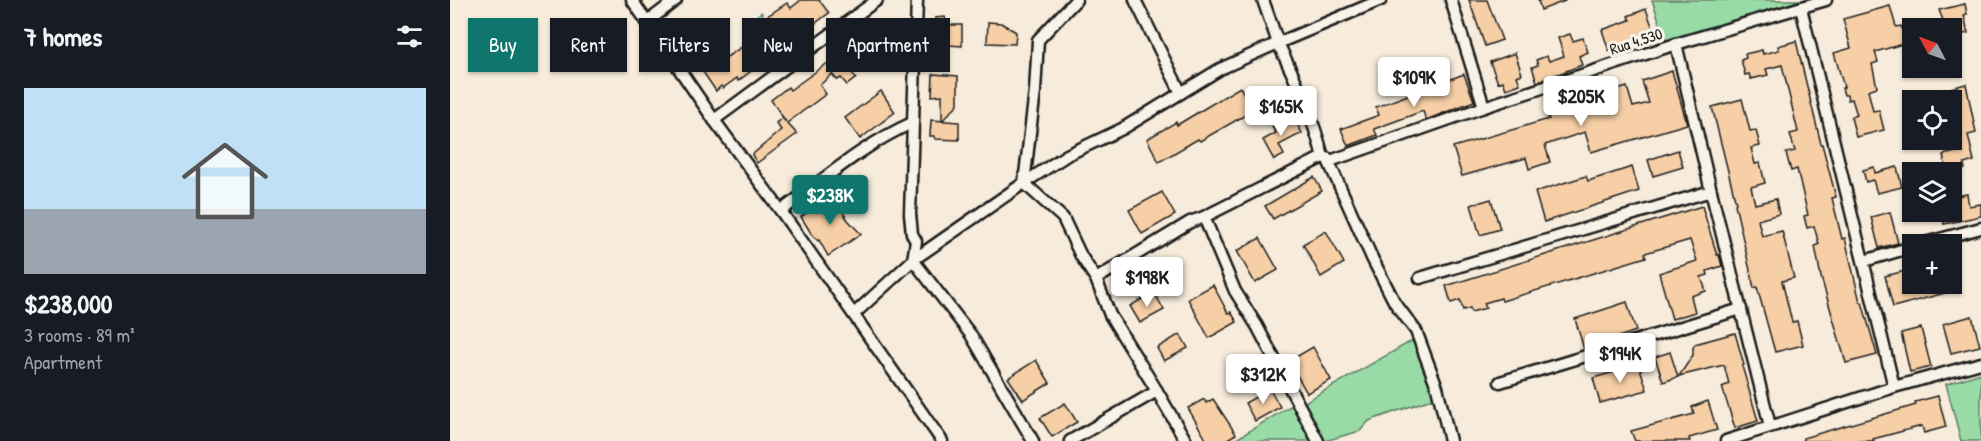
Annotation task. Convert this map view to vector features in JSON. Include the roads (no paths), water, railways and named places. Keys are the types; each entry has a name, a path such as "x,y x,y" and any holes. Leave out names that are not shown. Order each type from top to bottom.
{"street":[{"path":"632,0 644,18"},
{"path":"652,18 676,0"},
{"path":"714,120 877,0"},
{"path":"917,0 910,226 916,241 913,260 971,334 1033,441"},
{"path":"1024,183 1035,91 1038,40 1076,0"},
{"path":"1135,0 1181,93"},
{"path":"1263,0 1278,43 1309,110 1327,159 1372,258 1395,303 1416,331 1437,387 1450,441"},
{"path":"854,314 913,260 1067,155 1122,129 1220,69 1381,0"},
{"path":"1452,0 1484,107"},
{"name":"Rua 4.530","path":"1096,279 1190,222 1327,159 1677,44 1826,0"},
{"path":"1801,8 1894,387"},
{"path":"1677,44 1770,426"},
{"path":"681,72 942,441"},
{"path":"781,211 861,153 896,130 912,123"},
{"path":"1024,183 1063,218 1081,256 1096,279 1110,315 1186,441"},
{"path":"1420,278 1711,191"},
{"path":"1204,217 1235,291 1257,326 1318,441"},
{"path":"1958,234 1981,228"},
{"path":"1864,261 1902,250"},
{"path":"1500,381 1741,309"},
{"path":"1726,441 1894,387 1981,363"},
{"path":"1070,441 1157,391"}],"water":[{"path":"761,12 766,18 754,18"}]}
